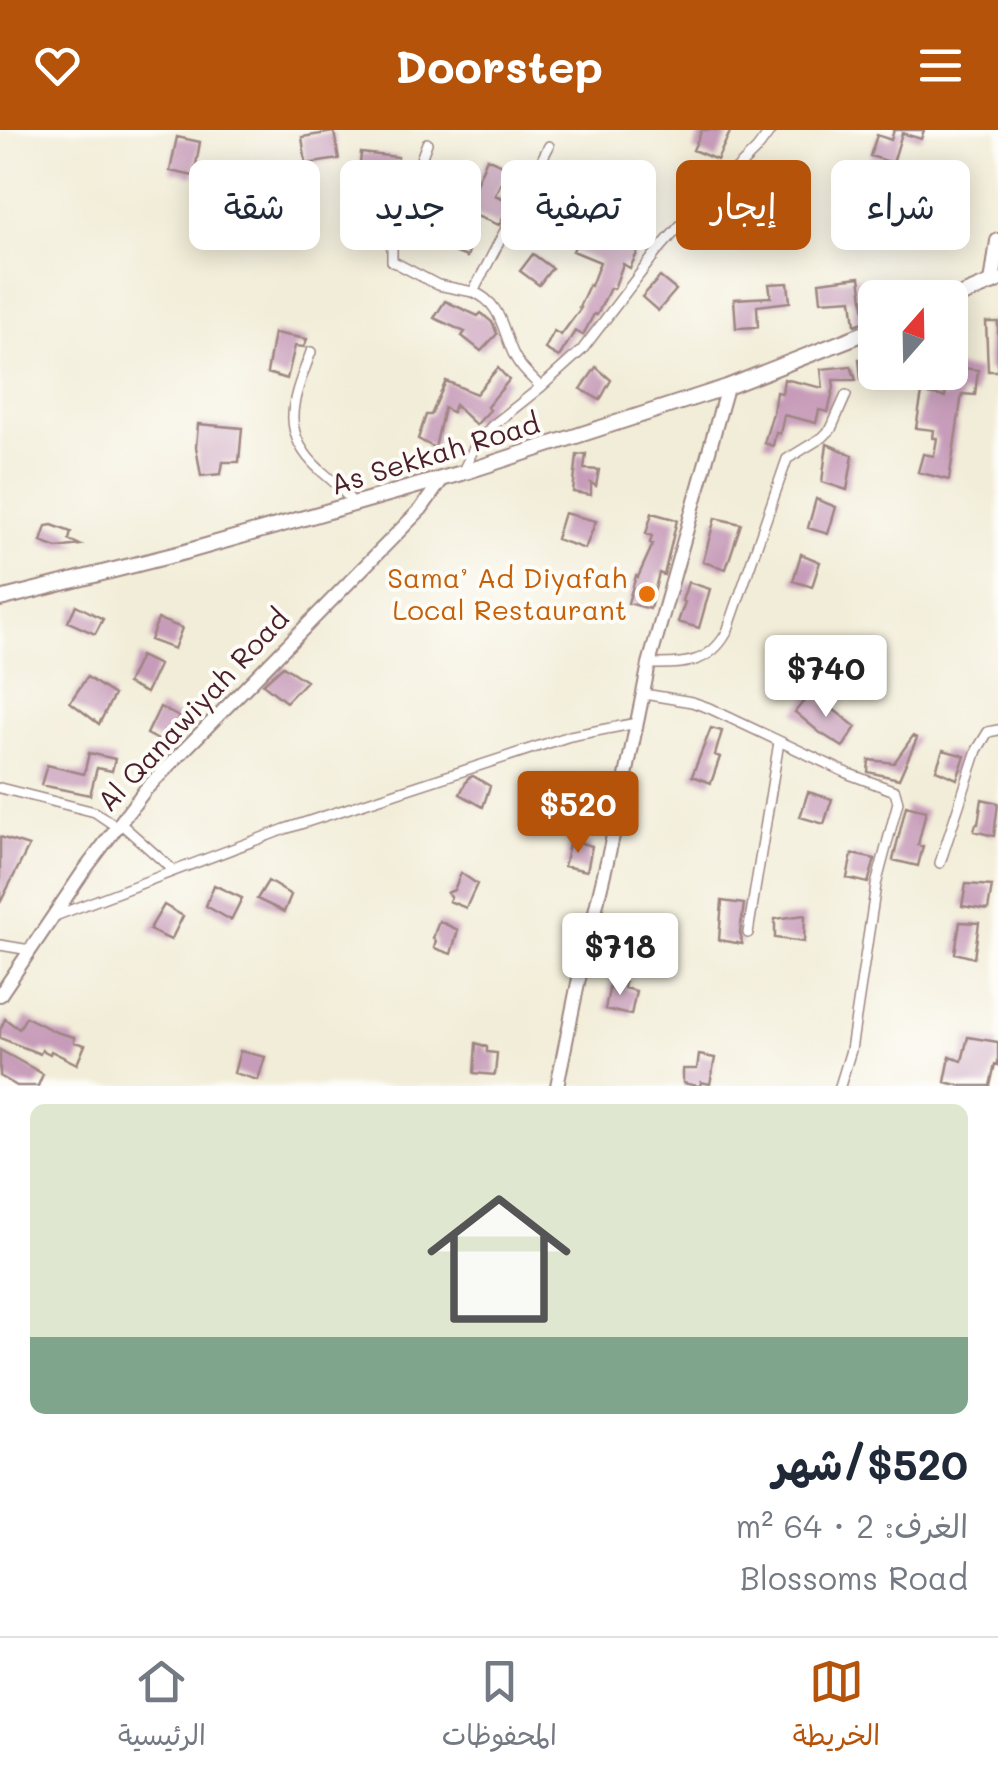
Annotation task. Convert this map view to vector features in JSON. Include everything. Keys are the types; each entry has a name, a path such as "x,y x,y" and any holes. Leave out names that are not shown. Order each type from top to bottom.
{"main road":[{"path":"968,293 995,282 998,241"},
{"name":"As Sekkah Road","path":"0,599 185,552 462,473 727,388 858,336"}],"street":[{"path":"462,473 476,444 492,426 582,350 655,254 771,130"},
{"path":"427,143 392,238 392,261 438,285 474,292 488,300 515,357 541,387"},
{"path":"474,292 549,146"},
{"path":"312,352 293,401 292,423 304,453 354,505"},
{"path":"557,1086 649,664 727,388"},
{"path":"649,664 687,664 721,644 787,459 831,429 846,395"},
{"name":"Al Qanawiyah Road","path":"0,995 145,790 422,509 444,478"},
{"path":"644,694 692,702 729,716 849,774 890,787 897,796 876,886 852,1050 840,1086"},
{"path":"52,917 285,829 508,755 570,736 638,723"},
{"path":"940,863 977,750 988,732 998,730"},
{"path":"748,933 779,742"},
{"path":"0,788 96,812 173,870"},
{"path":"0,945 30,950"}],"building":[{"path":"702,130 731,130 717,160 693,150"},
{"path":"894,130 924,130 921,139 902,133 894,160 870,156 877,135 891,140"},
{"path":"334,132 339,159 305,160 302,137"},
{"path":"177,137 200,142 197,160 189,160 189,175 170,171"},
{"path":"361,153 398,157 398,160 360,160"},
{"path":"487,158 501,165 501,183 495,195 501,198 499,225 481,218 481,172"},
{"path":"449,250 469,250 467,257"},
{"path":"639,250 630,268 623,264 614,289 610,288 583,335 575,331 559,357 545,349 554,331 561,335 581,308 600,262 573,251"},
{"path":"533,254 552,268 539,285 520,271"},
{"path":"660,277 676,290 658,311 642,297"},
{"path":"860,277 858,324 855,325 852,299 821,301 819,282"},
{"path":"788,283 790,302 757,306 758,327 736,328 734,299 771,297 769,284"},
{"path":"445,301 478,316 481,313 493,323 497,334 481,351 462,336 465,332 434,318"},
{"path":"986,322 998,322 998,371 988,371"},
{"path":"274,333 307,339 304,347 295,346 287,379 267,373"},
{"path":"851,366 856,380 833,380 828,412 819,410 816,423 784,415 773,446 764,443 776,392 782,393 784,379 823,388 821,369"},
{"path":"596,367 611,380 600,400 581,389"},
{"path":"498,368 509,380 476,425 455,405 452,412 444,408 435,448 418,439 426,415 431,415 446,381 476,394"},
{"path":"968,369 978,370 975,395 962,394 949,480 918,472 923,454 934,456 937,438 933,438 934,430 916,428 922,393 945,397 946,390 968,390"},
{"path":"198,424 242,428 239,462 223,462 221,474 201,476 196,447"},
{"path":"827,444 853,455 847,490 822,482"},
{"path":"586,454 584,469 599,470 596,486 591,483 591,495 573,492 577,455"},
{"path":"816,499 836,507 828,534 808,528"},
{"path":"564,513 596,521 585,549 556,539"},
{"path":"652,513 677,520 664,575 659,573 650,609 628,603 636,576 653,544 652,536 646,534"},
{"path":"715,518 741,524 726,569 703,562"},
{"path":"46,526 71,532 69,540 80,545 57,548 41,542"},
{"path":"801,554 820,562 812,587 793,581"},
{"path":"688,582 710,589 699,628 678,622"},
{"path":"76,605 103,619 95,634 68,622"},
{"path":"158,619 182,628 174,649 150,640"},
{"path":"140,656 159,665 146,693 127,684"},
{"path":"283,666 306,681 286,702 263,684"},
{"path":"87,677 114,695 99,724 70,702"},
{"path":"811,692 856,727 843,747 795,712"},
{"path":"160,707 179,717 166,744 147,734"},
{"path":"711,728 722,731 715,755 720,757 711,783 692,776"},
{"path":"913,736 917,738 899,779 868,772 869,760 894,763"},
{"path":"943,750 965,756 957,779 936,770"},
{"path":"89,753 115,759 112,771 97,768 90,795 41,785 47,765 84,774"},
{"path":"473,776 490,786 483,807 460,794"},
{"path":"808,792 832,799 824,824 800,817"},
{"path":"545,795 572,810 563,832 535,818"},
{"path":"982,799 998,803 994,836 974,831"},
{"path":"906,806 926,811 918,845 923,846 918,866 893,860"},
{"path":"0,837 29,846 0,903"},
{"path":"570,840 592,846 587,871 564,866"},
{"path":"852,854 875,859 868,883 847,878"},
{"path":"461,873 477,884 466,908 449,901 447,893 454,890"},
{"path":"268,881 291,895 284,912 257,899"},
{"path":"966,884 992,886 988,910 962,906"},
{"path":"214,885 242,898 231,920 206,906"},
{"path":"722,901 744,904 742,944 719,940"},
{"path":"164,905 183,916 171,940 149,930"},
{"path":"805,915 804,942 775,938 775,919"},
{"path":"439,921 458,930 451,954 434,948"},
{"path":"960,922 979,923 974,958 955,953"},
{"path":"611,980 636,991 631,1015 605,1009"},
{"path":"26,1017 85,1045 77,1064 51,1051 50,1054 42,1050 40,1054 0,1038 5,1019 19,1029"},
{"path":"968,1037 998,1042 998,1065 995,1064 990,1086 945,1082 950,1057 962,1061"},
{"path":"476,1043 487,1047 487,1052 497,1053 495,1075 474,1073"},
{"path":"0,1050 43,1074 38,1086 17,1086 0,1076"},
{"path":"240,1051 265,1057 258,1080 234,1073"},
{"path":"699,1055 715,1058 710,1084 683,1083 683,1069 697,1069"}],"place":[{"name":"Sama’ Ad Diyafah Local Restaurant","path":"647,594"}]}
